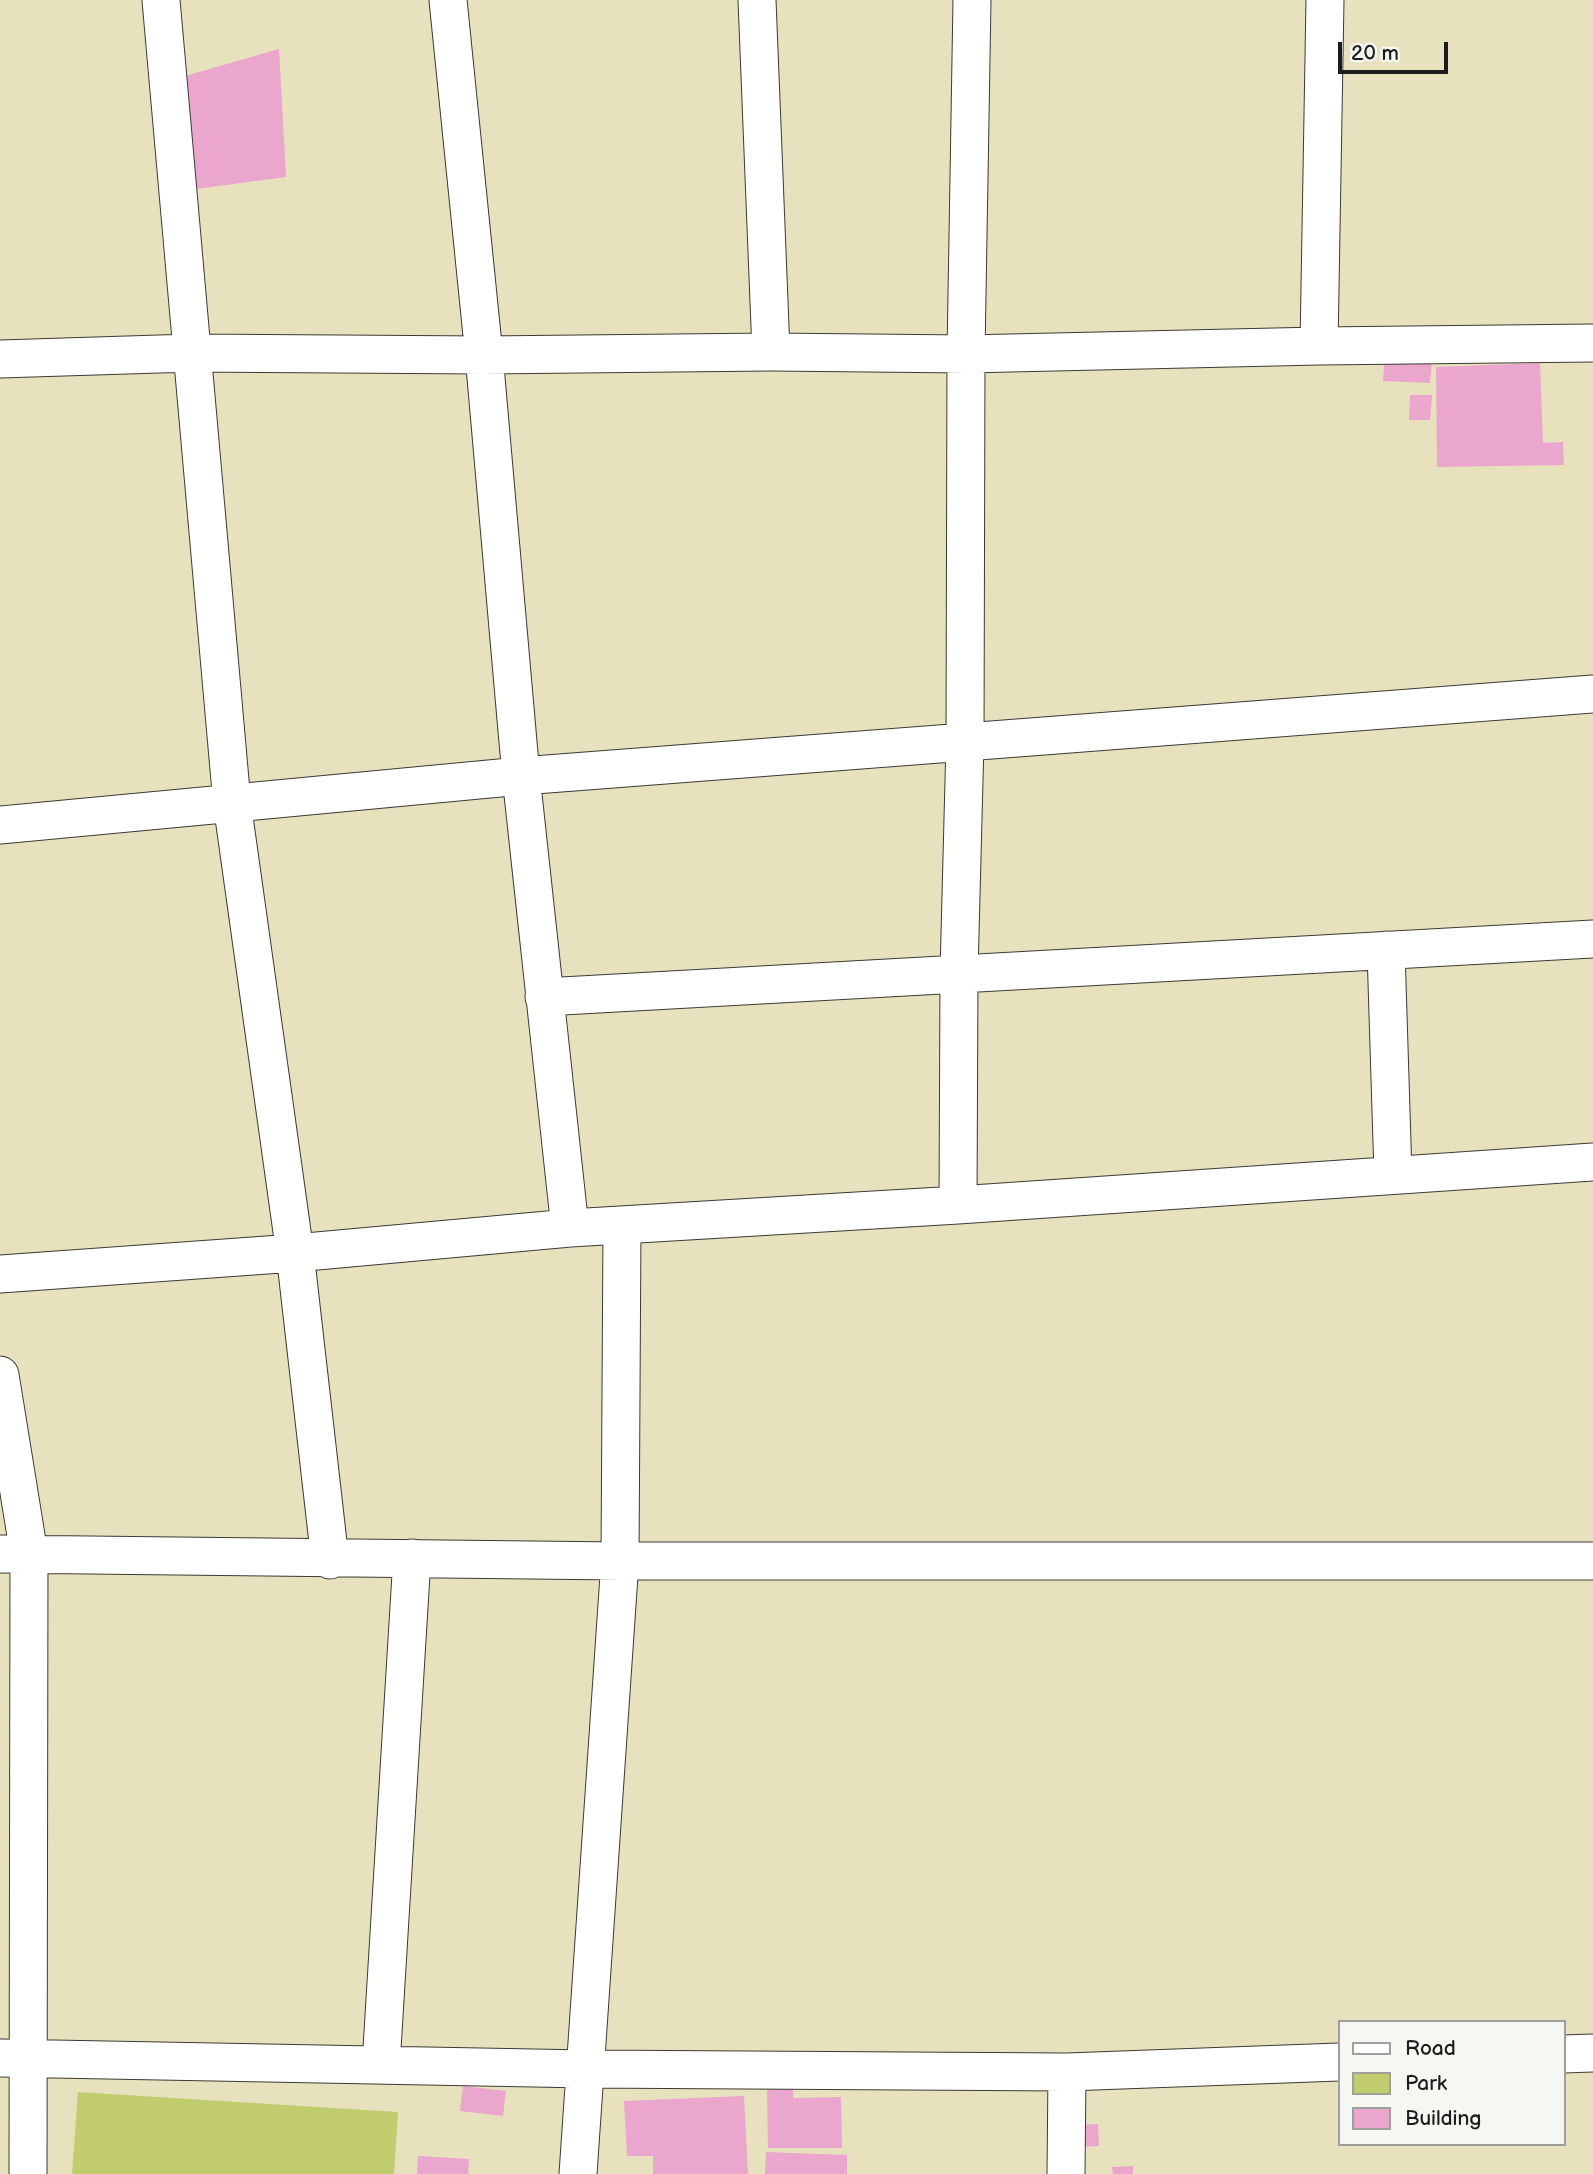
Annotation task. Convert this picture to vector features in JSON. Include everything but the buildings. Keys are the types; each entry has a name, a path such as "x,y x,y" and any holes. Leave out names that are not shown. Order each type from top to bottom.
{"street":[{"path":"161,0 232,803 295,1254 330,1560"},
{"path":"448,0 484,355 521,776 570,1228"},
{"path":"757,0 771,352"},
{"path":"958,1205 972,0"},
{"path":"1319,346 1325,0"},
{"path":"0,359 191,353 966,354 1593,343"},
{"path":"0,825 521,776 1593,694"},
{"path":"544,997 1593,939"},
{"path":"1386,950 1393,1175"},
{"path":"0,1274 295,1254 570,1228 1593,1162"},
{"path":"578,2174 620,1561 622,1226"},
{"path":"0,1375 15,1554 15,2058 28,2174"},
{"path":"15,1554 330,1560 1593,1561"},
{"path":"381,2065 412,1558"},
{"path":"1565,2054 1593,2053"},
{"path":"15,2058 587,2069 1067,2072 1338,2062"},
{"path":"1066,2174 1067,2072"}],"green space":[{"path":"78,2092 398,2112 394,2174 72,2174"}]}
